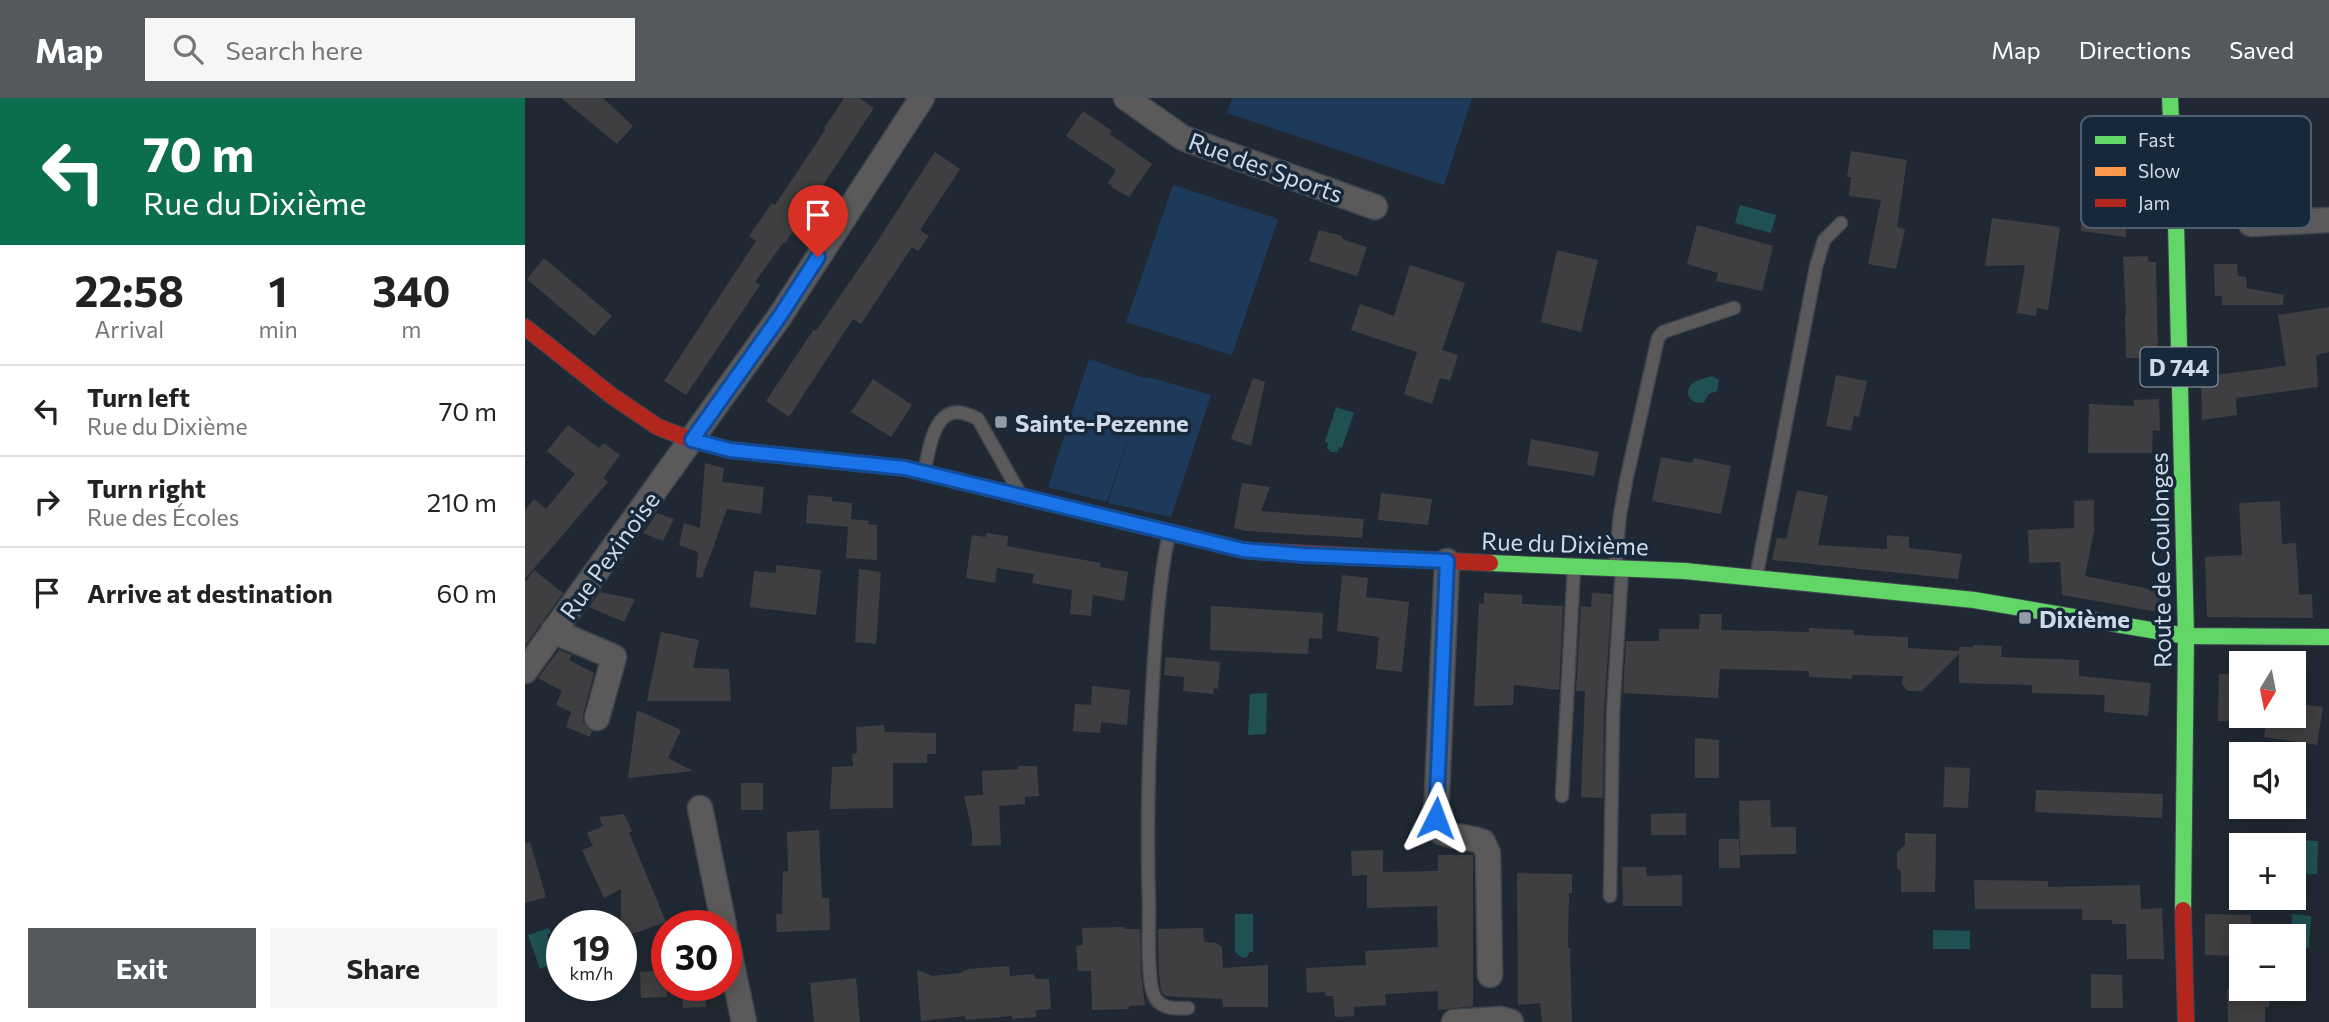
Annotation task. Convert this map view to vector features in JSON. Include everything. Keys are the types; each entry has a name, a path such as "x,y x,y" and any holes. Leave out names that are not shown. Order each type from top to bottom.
{"street":[{"name":"Rue Pexinoise","path":"525,671 780,316 922,98"},
{"name":"Rue des Sports","path":"1126,98 1182,138 1374,207"},
{"name":"Route de Coulonges","path":"2170,98 2171,116"},
{"path":"2311,221 2329,220"},
{"name":"Route de Coulonges","path":"2176,228 2186,636 2183,892 2186,1022"},
{"name":"Rue du Dixième","path":"525,327 612,396 658,428 692,440 730,450 905,468 1243,550 1303,555 1685,571 1974,600 2186,636 2329,637"},
{"path":"1447,561 1436,818 1441,832 1452,837 1474,838 1483,842 1488,853 1490,975"},
{"path":"553,631 614,657 597,718"},
{"path":"700,808 721,910"},
{"path":"740,1001 744,1022"},
{"path":"1454,1022 1511,1022"}],"lane":[{"path":"1756,579 1816,267 1824,240 1841,223"},
{"path":"1610,896 1620,515 1626,481 1658,338 1663,332 1734,309"},
{"path":"924,473 931,437 937,423 945,416 968,414 978,419 1022,497"},
{"path":"1169,533 1163,563 1155,645 1149,753 1148,891 1151,977 1153,994 1159,1003 1167,1007 1188,1008"},
{"path":"1562,796 1574,566"}],"shaded area":[{"path":"1232,98 1472,98 1444,185 1227,113"},
{"path":"1173,185 1278,219 1232,355 1126,322"},
{"path":"1740,205 1776,215 1771,233 1735,223"},
{"path":"1089,359 1147,379 1148,377 1211,395 1171,517 1108,503 1137,410 1107,502 1048,487"},
{"path":"1712,376 1719,380 1717,391 1709,394 1704,402 1692,401 1688,394 1690,386"},
{"path":"1336,407 1354,413 1342,448 1331,452 1325,442"},
{"path":"1267,693 1266,734 1248,735 1250,694"},
{"path":"2306,840 2318,841 2317,874 2306,874"},
{"path":"1235,914 1253,914 1253,952 1246,958 1235,952"},
{"path":"2292,914 2311,916 2309,948 2306,948 2306,924 2292,924"},
{"path":"546,929 546,967 540,969 528,935"},
{"path":"1933,930 1970,931 1970,949 1933,949"}],"building":[{"path":"561,98 603,98 633,126 617,144"},
{"path":"844,98 859,98 874,108 785,243 755,282 760,285 686,395 664,381 756,241 749,236 772,203 775,205"},
{"path":"1083,111 1152,164 1129,197 1108,183 1116,170 1066,136"},
{"path":"1851,151 1907,160 1897,227 1905,229 1896,269 1868,264 1881,200 1849,196 1851,177 1847,177"},
{"path":"935,152 960,169 920,230 929,236 918,251 912,247 861,324 853,319 789,417 766,401 873,248"},
{"path":"1992,218 2060,227 2048,310 2037,308 2036,316 2017,313 2025,265 1985,266"},
{"path":"1697,225 1773,246 1762,291 1716,281 1718,273 1687,264"},
{"path":"2081,228 2126,228 2126,237 2081,231"},
{"path":"1319,230 1367,247 1357,276 1309,261"},
{"path":"1557,250 1598,260 1581,332 1541,322"},
{"path":"2148,256 2148,262 2156,262 2158,358 2126,358 2123,257"},
{"path":"544,258 612,316 594,336 527,279"},
{"path":"2214,264 2237,264 2238,276 2246,277 2247,288 2284,295 2283,305 2222,305 2222,296 2215,296"},
{"path":"1410,265 1465,283 1442,350 1458,355 1450,381 1440,378 1432,404 1404,394 1417,352 1351,330 1360,304 1394,316"},
{"path":"2329,307 2329,352 2316,355 2318,387 2236,398 2237,415 2202,420 2201,377 2286,366 2278,315"},
{"path":"1836,375 1867,381 1859,417 1854,416 1851,431 1826,426"},
{"path":"1253,378 1265,382 1251,446 1231,439"},
{"path":"873,379 912,405 891,437 851,412"},
{"path":"2159,399 2160,431 2153,430 2152,453 2088,453 2089,404 2134,406 2134,400"},
{"path":"568,425 599,448 604,443 620,455 603,478 608,482 525,579 525,510 534,499 546,509 575,474 547,451"},
{"path":"1531,439 1599,452 1594,476 1527,465"},
{"path":"1661,457 1692,463 1694,458 1731,466 1721,514 1652,501"},
{"path":"705,463 724,468 722,482 764,487 761,514 727,509 702,578 696,577 698,552 679,545 684,523 700,528"},
{"path":"1242,483 1270,487 1261,511 1364,519 1362,538 1234,528"},
{"path":"1797,490 1828,496 1818,545 1887,549 1887,535 1909,537 1909,548 1962,554 1958,579 1772,560 1777,538 1786,539"},
{"path":"1381,493 1432,499 1428,525 1378,520"},
{"path":"808,495 832,497 832,501 852,503 851,519 877,525 877,560 846,558 848,527 806,523"},
{"path":"2094,500 2094,531 2085,576 2164,592 2164,613 2062,595 2060,562 2029,563 2028,530 2074,528 2074,501"},
{"path":"2280,501 2282,544 2296,543 2299,595 2312,594 2313,618 2207,617 2205,557 2242,555 2239,503"},
{"path":"657,513 674,519 663,541 643,533"},
{"path":"986,533 1008,536 1007,546 1101,563 1100,567 1128,572 1124,601 1093,595 1091,616 1070,614 1072,590 1032,583 1034,574 997,568 995,583 966,578 972,535 986,537"},
{"path":"776,565 821,570 816,615 750,607 754,571 776,573"},
{"path":"859,569 881,572 876,644 855,642"},
{"path":"534,570 563,593 525,646 525,582"},
{"path":"1342,575 1368,578 1366,597 1409,602 1402,672 1376,669 1379,637 1337,631"},
{"path":"600,592 635,599 624,622 589,607"},
{"path":"1484,593 1522,595 1522,604 1563,606 1559,690 1514,685 1513,705 1474,706 1479,603 1484,604"},
{"path":"1592,593 1612,594 1604,712 1603,798 1581,797 1585,691 1576,691 1581,606 1591,607"},
{"path":"1211,606 1323,613 1322,639 1309,638 1308,654 1210,650"},
{"path":"1700,614 1722,614 1721,630 1854,630 1854,635 1908,637 1908,648 1959,651 1959,647 1973,645 2002,646 2001,657 2079,660 2079,676 2151,683 2148,716 2104,712 2105,695 2032,693 2032,685 1959,683 1959,654 1922,691 1908,691 1902,684 1903,676 1852,675 1852,679 1809,677 1809,671 1720,669 1718,698 1623,693 1626,641 1659,641 1659,629 1699,629"},
{"path":"661,632 699,640 693,668 729,669 731,701 647,701"},
{"path":"559,650 572,655 569,660 594,673 583,715 583,722 592,732 590,737 566,727 571,712 556,705 562,691 538,678"},
{"path":"1166,657 1220,662 1218,689 1214,688 1213,694 1183,691 1184,677 1164,675"},
{"path":"2219,674 2229,674 2229,721 2218,721"},
{"path":"1092,686 1130,690 1127,725 1101,722 1100,733 1073,731 1075,704 1091,705"},
{"path":"2307,705 2323,707 2317,745 2264,737 2265,728 2307,728"},
{"path":"637,710 681,730 668,758 693,771 628,778"},
{"path":"884,725 885,732 936,733 936,754 927,754 927,763 893,763 893,808 830,809 832,767 853,766 852,754 857,753 856,727"},
{"path":"1695,738 1719,740 1719,778 1695,778"},
{"path":"1018,766 1037,766 1039,796 1025,797 1025,804 999,806 1001,845 972,846 972,831 964,796 983,795 982,771 1018,769"},
{"path":"1945,767 1970,768 1968,808 1943,807"},
{"path":"741,783 763,783 763,810 741,810"},
{"path":"2036,790 2163,794 2162,818 2035,812"},
{"path":"1770,800 1771,827 1796,827 1796,854 1740,855 1739,801"},
{"path":"1686,813 1686,835 1651,835 1651,814"},
{"path":"624,814 632,831 629,833 661,910 651,910 651,927 637,932 637,910 621,910 621,889 604,898 582,850 593,846 587,833 603,826 599,817"},
{"path":"819,830 822,898 829,898 830,930 777,932 776,914 782,914 783,871 788,871 787,832"},
{"path":"1905,833 1936,834 1935,892 1901,892 1897,852 1905,845"},
{"path":"1719,839 1739,839 1740,868 1719,868"},
{"path":"530,842 546,897 525,903 525,843"},
{"path":"1383,850 1383,872 1438,871 1438,855 1473,855 1473,1006 1438,1010 1438,991 1385,994 1386,1005 1354,1007 1354,1016 1335,1017 1333,996 1326,996 1325,992 1307,993 1306,968 1366,965 1365,951 1438,947 1437,906 1367,908 1367,875 1352,876 1351,851"},
{"path":"1622,867 1646,867 1647,876 1682,875 1682,906 1623,906"},
{"path":"1517,873 1572,874 1568,948 1572,1022 1542,1022 1540,1003 1518,1005"},
{"path":"1974,880 2048,881 2048,887 2140,885 2141,909 2162,908 2164,959 2127,959 2126,924 2112,924 2112,920 2082,920 2082,909 1975,909"},
{"path":"2205,914 2251,915 2251,924 2229,924 2229,956 2205,955"},
{"path":"1082,928 1140,929 1145,1005 1129,1006 1129,1009 1092,1010 1091,971 1078,971 1076,946 1083,945"},
{"path":"1203,928 1204,942 1216,943 1222,947 1223,968 1268,965 1268,1007 1223,1007 1222,999 1165,996 1161,990 1159,974 1158,929"},
{"path":"1009,966 1010,976 1034,974 1035,979 1049,979 1051,1009 1036,1010 1036,1017 965,1020 965,1016 921,1021 917,970 933,976 960,973 968,969"},
{"path":"651,971 651,998 641,998 640,972"},
{"path":"2091,974 2122,975 2123,1008 2091,1008"},
{"path":"856,978 860,1022 814,1022 810,983"},
{"path":"2227,989 2229,1001 2269,1001 2269,1007 2265,1007 2265,1022 2228,1022"},
{"path":"683,1001 706,1001 706,1007 683,1008"}],"traffic: fast":[{"path":"2170,98 2171,116"},
{"path":"2176,228 2186,636 2183,910"},
{"path":"1490,563 1685,571 1974,600 2186,636 2329,637"}],"traffic: slow":[{"path":"787,456 905,468 1253,551"}],"traffic: jam":[{"path":"525,327 612,396 658,427 730,450 787,456"},
{"path":"1253,551 1490,563"},
{"path":"2183,910 2186,1022"}],"place":[{"name":"Sainte-Pezenne","path":"1001,422"},
{"name":"Dixième","path":"2025,618"}],"route":[{"path":"818,257 780,316 692,440 730,450 905,468 1243,550 1447,561 1436,818"}]}
